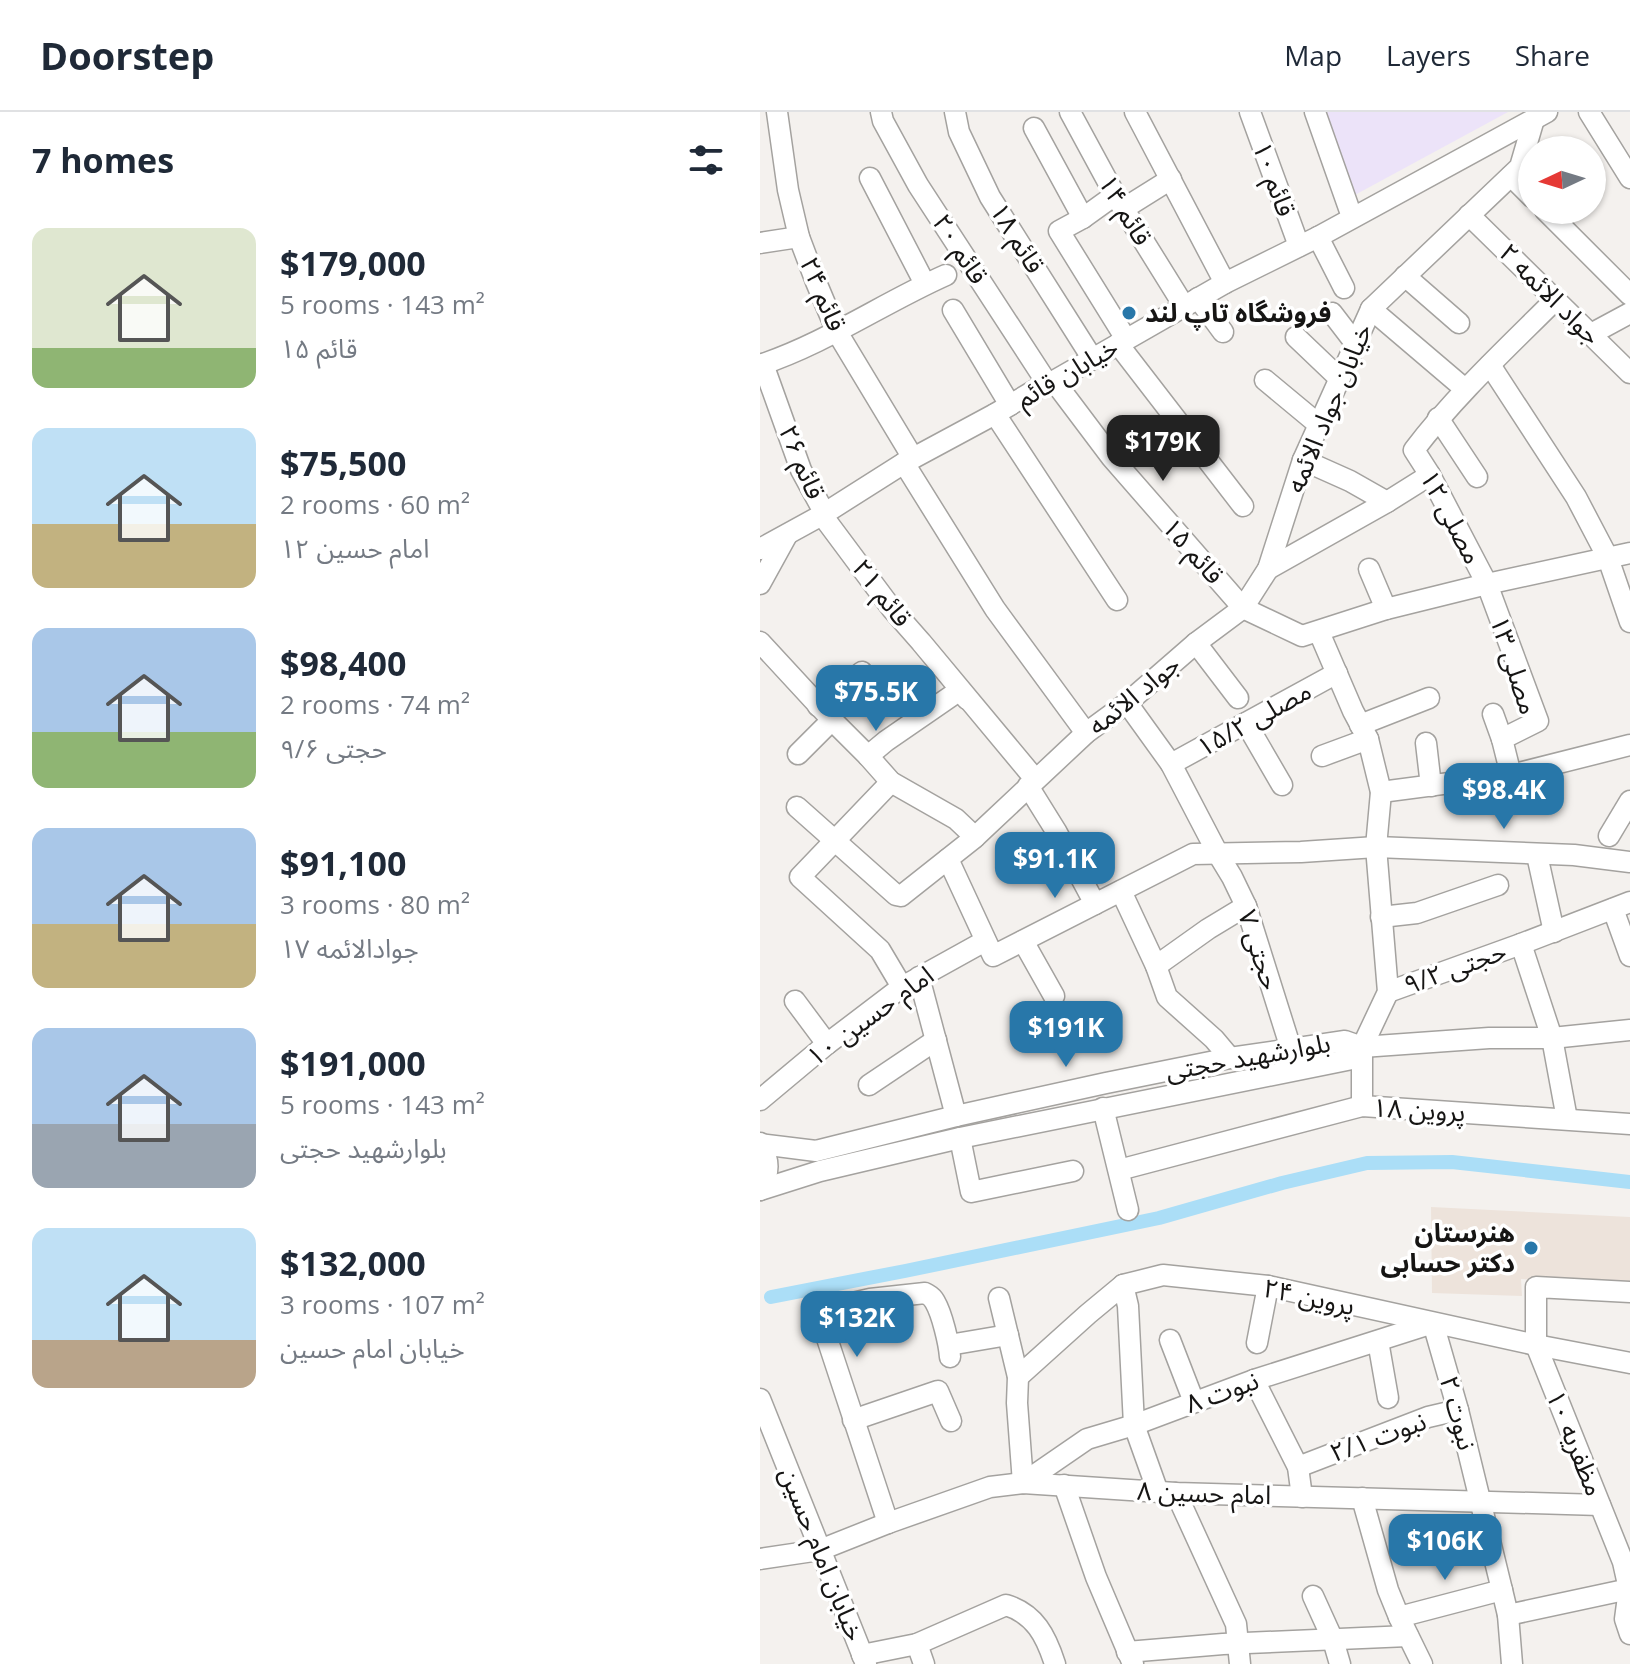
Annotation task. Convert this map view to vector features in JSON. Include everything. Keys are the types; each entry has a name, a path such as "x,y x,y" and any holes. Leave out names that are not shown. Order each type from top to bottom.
{"street":[{"name":"قائم ۲۴","path":"777,112 788,190 799,237 837,332 995,609 1086,733"},
{"name":"قائم ۲۰","path":"881,112 918,185 1050,382"},
{"name":"قائم ۱۸","path":"955,112 959,132 990,197 1092,358"},
{"name":"قائم ۱۴","path":"1070,112 1119,202 1191,302 1223,332"},
{"path":"1135,112 1225,283"},
{"name":"قائم ۱۰","path":"1250,112 1299,246"},
{"path":"1315,112 1352,217"},
{"path":"1589,112 1630,178"},
{"name":"خیابان قائم","path":"760,549 909,460 1225,283 1318,237 1540,116"},
{"name":"خیابان جواد الائمه","path":"1243,608 1268,569 1303,460 1371,309 1520,167 1540,116"},
{"path":"1034,128 1083,218"},
{"path":"1511,176 1518,183"},
{"path":"870,178 925,284"},
{"path":"1171,179 1059,231 1122,341 1243,506"},
{"name":"جواد الائمه ۲","path":"1469,215 1630,373"},
{"path":"1559,224 1630,295"},
{"path":"760,243 799,237"},
{"path":"1318,237 1344,288"},
{"path":"762,365 837,332 946,275"},
{"path":"1405,276 1459,323"},
{"path":"1477,477 1438,418 1556,299"},
{"path":"1371,309 1465,389"},
{"path":"953,310 1003,410 1117,600"},
{"path":"1332,313 1355,343"},
{"path":"1591,334 1630,313"},
{"path":"1296,337 1339,378"},
{"name":"قائم ۲۶","path":"762,365 801,470 823,514"},
{"path":"1490,365 1576,497 1608,558 1630,622"},
{"path":"1265,380 1318,424"},
{"name":"قائم ۱۵","path":"1050,382 1243,608"},
{"name":"مصلی ۱۲","path":"1438,418 1414,450 1487,584"},
{"path":"1303,460 1387,502"},
{"path":"1268,569 1430,475"},
{"name":"قائم ۲۱","path":"823,514 892,609 1032,783 1095,904"},
{"path":"760,584 788,534"},
{"path":"1243,608 1302,636 1386,609 1630,553"},
{"path":"1369,569 1386,609"},
{"name":"مصلی ۱۳","path":"1487,584 1538,721 1502,739 1511,775"},
{"name":"جواد الائمه","path":"833,840 898,897 975,837 1086,733 1243,608"},
{"path":"1319,632 1364,732 1381,792 1376,847 1388,992 1362,1047 1362,1106"},
{"path":"760,642 891,782 956,819 975,837"},
{"path":"1196,643 1238,698"},
{"path":"798,754 825,713 862,672"},
{"name":"مصلی ۱۵/۲","path":"1171,764 1337,673"},
{"path":"868,756 960,690"},
{"path":"1322,756 1429,698"},
{"name":"حجتی ۷","path":"1127,703 1171,764 1246,906 1291,1049"},
{"path":"1493,714 1502,739"},
{"path":"1246,723 1282,785"},
{"path":"1426,743 1431,786"},
{"path":"1381,792 1511,775 1630,745"},
{"path":"891,782 800,877 911,982 936,1040 956,1116"},
{"path":"1574,855 1609,836 1630,801"},
{"path":"797,807 833,840"},
{"path":"1609,836 1629,862"},
{"path":"948,859 993,956 1193,854 1376,847 1574,855 1629,862"},
{"path":"1537,855 1554,932"},
{"path":"1381,917 1417,913 1498,885"},
{"path":"1121,891 1167,997 1214,1039 1230,1058"},
{"path":"1622,905 1630,956"},
{"name":"حجتی ۹/۲","path":"1388,992 1622,905"},
{"path":"1156,966 1246,906"},
{"name":"۱۰ امام حسین","path":"760,1100 827,1044 911,982 985,941"},
{"path":"1023,941 1054,996"},
{"path":"1521,944 1552,1038 1567,1119"},
{"path":"795,1001 827,1044"},
{"path":"1362,1047 1489,1038 1552,1038 1630,1030"},
{"path":"869,1085 936,1040"},
{"name":"بلوارشهید حجتی","path":"760,1144 816,1151 956,1116 1230,1058 1345,1041 1362,1047 1352,1059 960,1138 820,1171 760,1190"},
{"name":"پروین ۱۸","path":"1119,1170 1362,1106 1630,1124"},
{"path":"1103,1108 1128,1210"},
{"path":"960,1138 971,1192 1073,1171"},
{"path":"760,1144 769,1164 767,1178 760,1190"},
{"name":"پروین ۲۴","path":"1018,1377 1123,1285 1163,1275 1268,1286 1630,1363"},
{"path":"1123,1285 1128,1306 1134,1425 1167,1493 1207,1562 1236,1624 1240,1654"},
{"path":"1257,1343 1268,1286"},
{"path":"1536,1345 1536,1287 1630,1292"},
{"path":"888,1523 818,1311 870,1299 925,1293 935,1301 950,1351 1008,1335"},
{"path":"999,1298 1018,1377 1023,1483"},
{"name":"نبوت ۸","path":"1023,1483 1087,1439 1134,1425 1254,1380 1433,1323"},
{"name":"نبوت ۲","path":"1433,1323 1458,1410 1508,1615 1512,1664"},
{"path":"1170,1340 1194,1402"},
{"path":"1378,1341 1388,1398"},
{"name":"مظفریه ۱۰","path":"1536,1345 1600,1505 1626,1561 1628,1623"},
{"path":"1254,1380 1298,1467 1302,1497"},
{"path":"853,1420 938,1391 951,1421"},
{"name":"خیابان امام حسین","path":"760,1399 864,1659"},
{"name":"نبوت ۲/۱","path":"1298,1467 1428,1417 1458,1410"},
{"name":"امام حسین ۸","path":"760,1559 820,1550 990,1487 1023,1483 1167,1493 1600,1505"},
{"path":"1064,1485 1096,1577 1130,1658 1240,1654 1333,1640 1408,1636"},
{"path":"1362,1498 1388,1590 1422,1664"},
{"path":"1508,1615 1629,1589"},
{"path":"1399,1617 1502,1590"},
{"path":"1313,1596 1340,1664"},
{"path":"864,1659 917,1644 1006,1605 1020,1610 1036,1623 1055,1664"},
{"path":"917,1644 924,1664"}],"shaded area":[{"path":"1327,112 1508,112 1353,196"},
{"name":"هنرستان دکتر حسابی","path":"1431,1207 1630,1217 1630,1284 1521,1279 1522,1296 1432,1293"}],"waterway":[{"path":"771,1297 1159,1218 1367,1163 1452,1162 1630,1182"}],"place":[{"name":"فروشگاه تاپ لند","path":"1129,313"},
{"name":"هنرستان دکتر حسابی","path":"1531,1248"}]}
